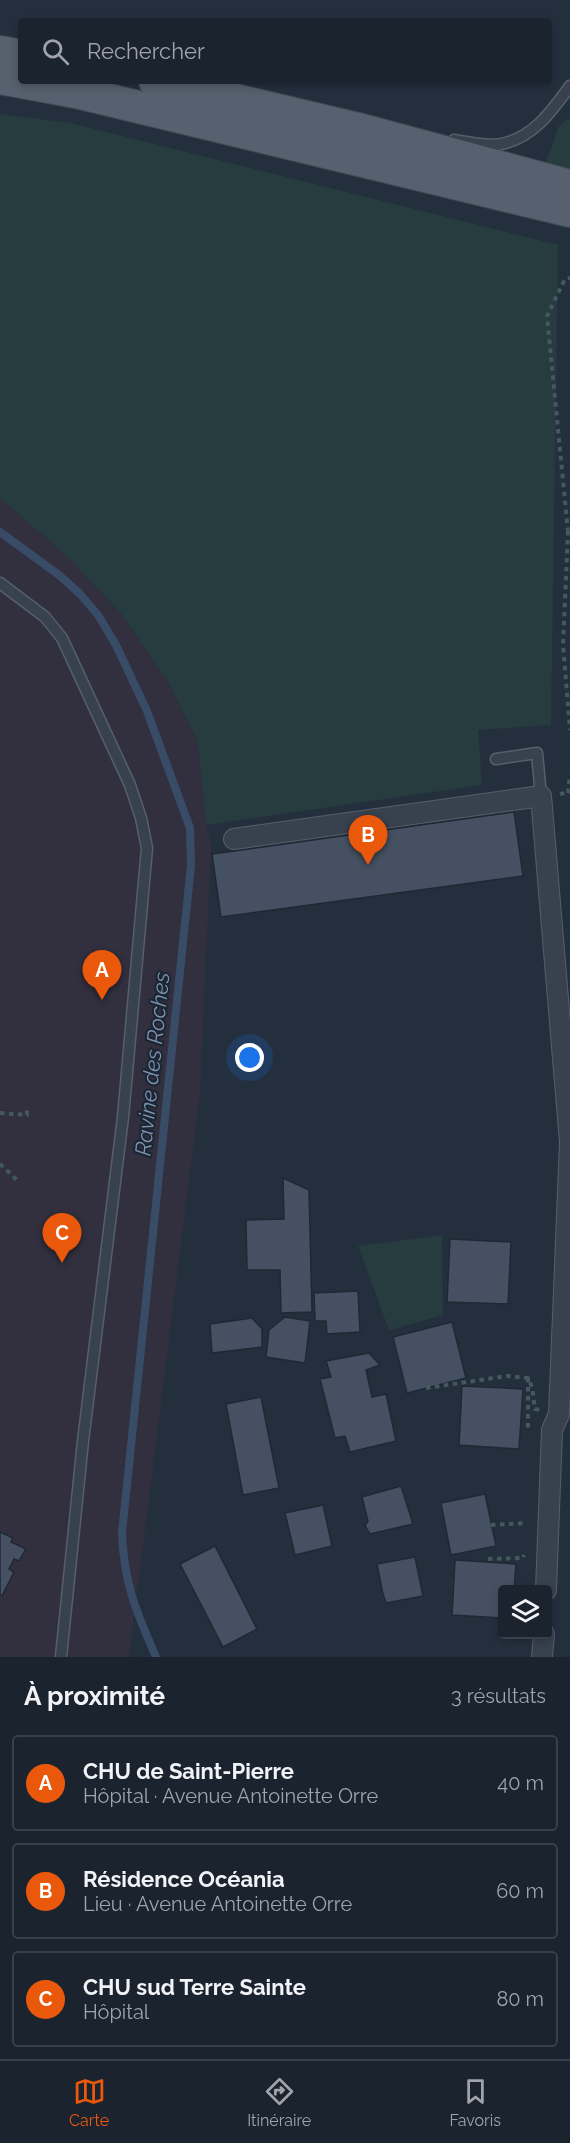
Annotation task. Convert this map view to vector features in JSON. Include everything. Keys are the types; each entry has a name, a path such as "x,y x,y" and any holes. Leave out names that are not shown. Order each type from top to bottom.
{"main road":[{"path":"0,52 18,55"},
{"path":"0,78 18,81"},
{"path":"33,84 76,92 570,211"},
{"path":"168,84 358,129 570,186"}],"street":[{"path":"234,839 541,796 570,1142 559,1414 552,1430 546,1585"},
{"path":"543,1657 544,1639"}],"lane":[{"path":"358,129 500,144 526,136 555,108 570,86"},
{"path":"0,583 45,617 62,638 130,785 141,818 147,848 123,1117 83,1441 61,1657"},
{"path":"496,759 537,753 541,796"}],"path":[{"path":"570,278 565,279 547,316 569,532 563,644 570,730"},
{"path":"568,793 570,775"},
{"path":"0,1113 27,1115 27,1106"},
{"path":"0,1164 17,1180"},
{"path":"426,1388 507,1376 528,1377"},
{"path":"528,1377 535,1409 559,1414"},
{"path":"528,1377 528,1437"},
{"path":"491,1525 525,1523 526,1513"},
{"path":"488,1559 523,1558 524,1547"}],"shaded area":[{"path":"0,498 67,556 122,615 167,680 198,742 206,825 211,845 200,1092 129,1657 0,1657"}],"green space":[{"path":"0,114 70,123 558,245 551,725 478,730 482,785 206,825 198,742 167,680 122,615 67,556 0,498"},
{"path":"570,118 570,173 544,167 559,126"},
{"path":"442,1235 443,1315 389,1330 358,1246"}],"building":[{"path":"514,812 523,876 221,917 212,854"},
{"path":"283,1178 309,1190 312,1312 281,1313 280,1270 247,1270 246,1220 284,1219"},
{"path":"450,1239 511,1242 508,1304 447,1302"},
{"path":"358,1291 360,1332 327,1334 326,1321 315,1321 314,1293"},
{"path":"285,1317 310,1321 305,1363 266,1357 269,1330"},
{"path":"252,1318 262,1329 262,1347 212,1353 210,1324"},
{"path":"452,1322 466,1378 407,1393 393,1337"},
{"path":"369,1353 380,1365 366,1370 372,1397 386,1394 396,1441 350,1452 345,1436 335,1438 320,1379 331,1377 326,1361"},
{"path":"462,1386 523,1389 519,1449 459,1445"},
{"path":"261,1397 279,1488 243,1495 226,1404"},
{"path":"401,1486 413,1524 370,1534 365,1526 368,1521 362,1497"},
{"path":"485,1494 496,1546 451,1555 441,1503"},
{"path":"323,1505 332,1546 295,1555 285,1513"},
{"path":"0,1532 13,1538 11,1542 26,1549 19,1561 14,1559 9,1569 14,1572 2,1596 0,1595"},
{"path":"215,1546 257,1629 223,1647 180,1564"},
{"path":"415,1557 423,1596 386,1603 377,1564"},
{"path":"455,1560 516,1564 514,1585 498,1585 498,1618 452,1615"}],"waterway":[{"name":"Ravine des Roches","path":"0,532 59,575 98,615 116,645 147,711 190,828 191,865 122,1533 128,1583 156,1657"}],"place":[{"name":"Résidence Océania","path":"368,865"},
{"name":"CHU de Saint-Pierre","path":"102,1000"},
{"name":"CHU sud Terre Sainte","path":"62,1263"}]}
